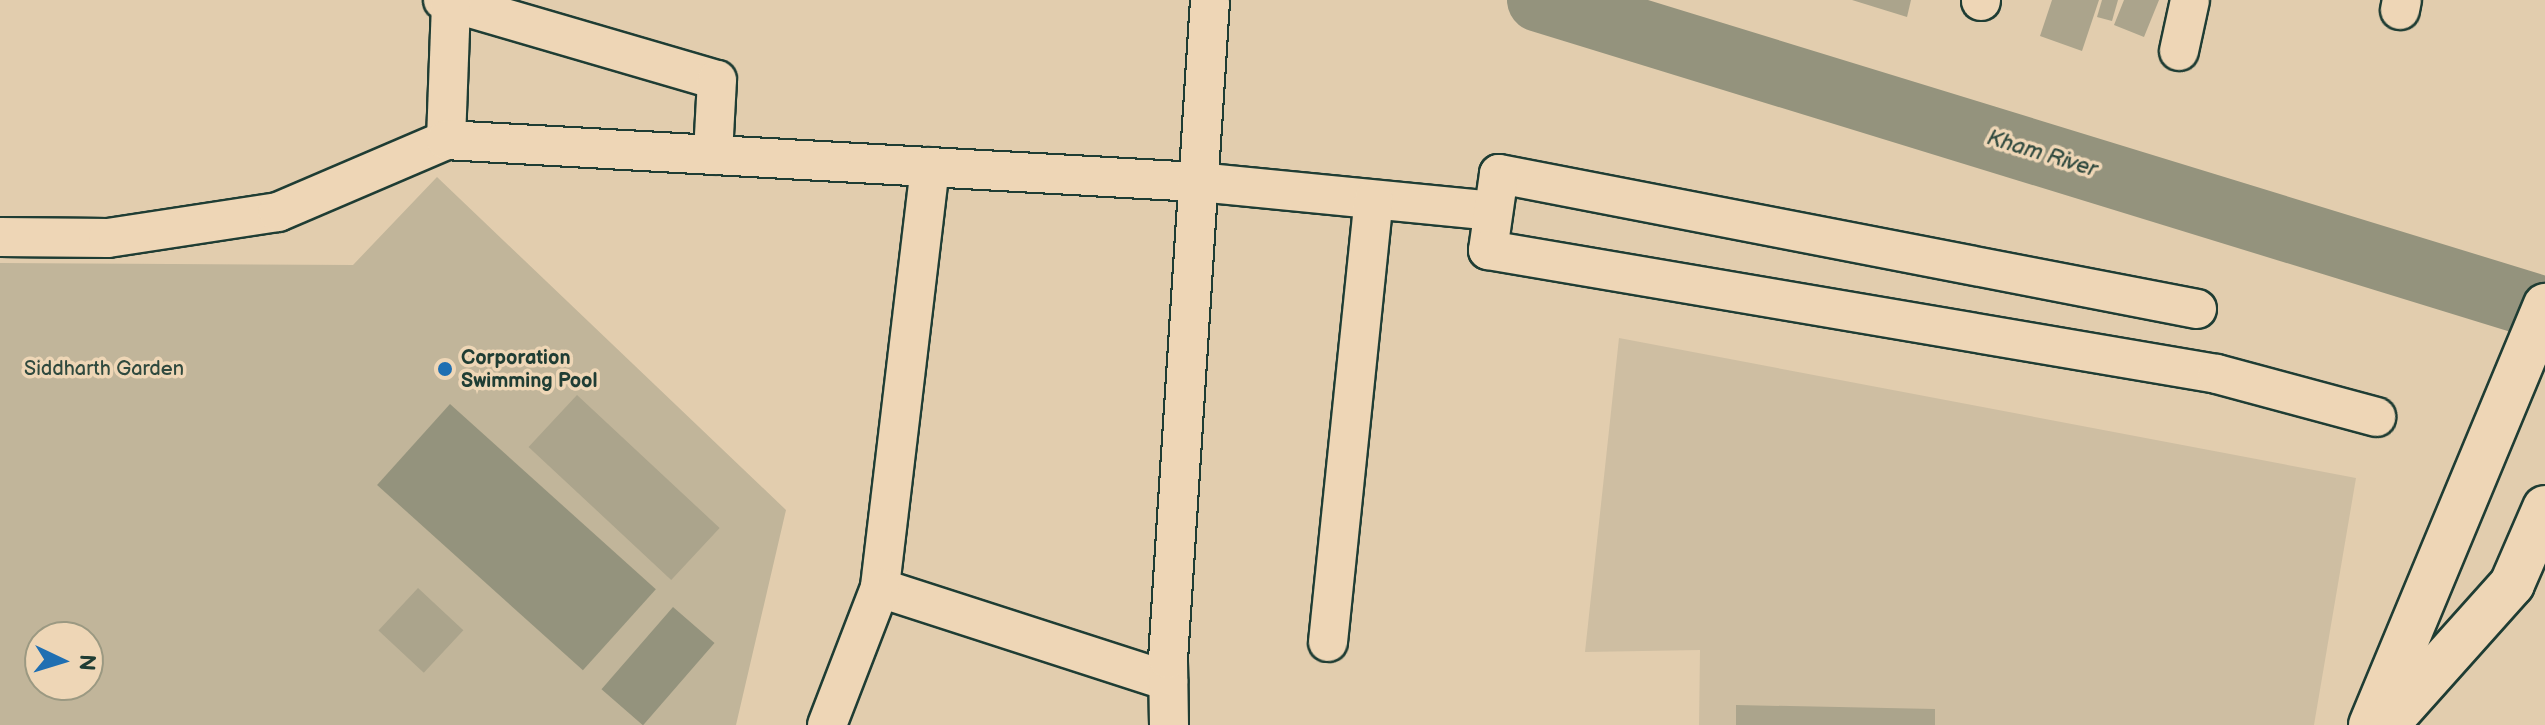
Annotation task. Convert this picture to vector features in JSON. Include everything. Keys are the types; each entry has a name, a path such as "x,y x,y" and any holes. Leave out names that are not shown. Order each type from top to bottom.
{"main road":[{"path":"2371,725 2545,306"},
{"path":"2386,725 2512,584 2545,508"}],"street":[{"path":"1169,725 1168,681 1210,0"},
{"path":"2179,51 2190,0"},
{"path":"446,140 447,1 717,80 713,155"},
{"path":"0,237 108,238 278,212 446,140 1198,182 1493,211"},
{"path":"827,725 880,588 930,167"},
{"path":"2197,309 1499,174 1488,250 2217,374 2376,417"},
{"path":"1328,642 1374,200"},
{"path":"880,588 1168,681"}],"shaded area":[{"path":"1619,338 2356,478 2314,725 1699,725 1700,650 1585,652"},
{"path":"450,404 656,589 583,670 377,485"},
{"path":"673,607 715,643 643,725 601,689"}],"green space":[{"name":"Corporation Swimming Pool","path":"437,177 786,510 736,725 0,725 0,263 353,265"}],"building":[{"path":"1852,0 1911,0 1907,17"},
{"path":"2052,0 2099,0 2082,51 2040,36"},
{"path":"2102,0 2118,0 2112,21 2097,17"},
{"path":"2124,0 2159,0 2144,37 2114,25"},
{"path":"577,395 720,528 671,580 529,447"},
{"path":"418,588 463,630 424,673 378,630"},
{"path":"1736,705 1935,709 1935,725 1736,725"}],"waterway":[{"name":"Kham River","path":"1539,0 2545,309"}],"place":[{"name":"Corporation Swimming Pool","path":"445,369"}],"park label":[{"name":"Siddharth Garden","path":"104,369"}]}
